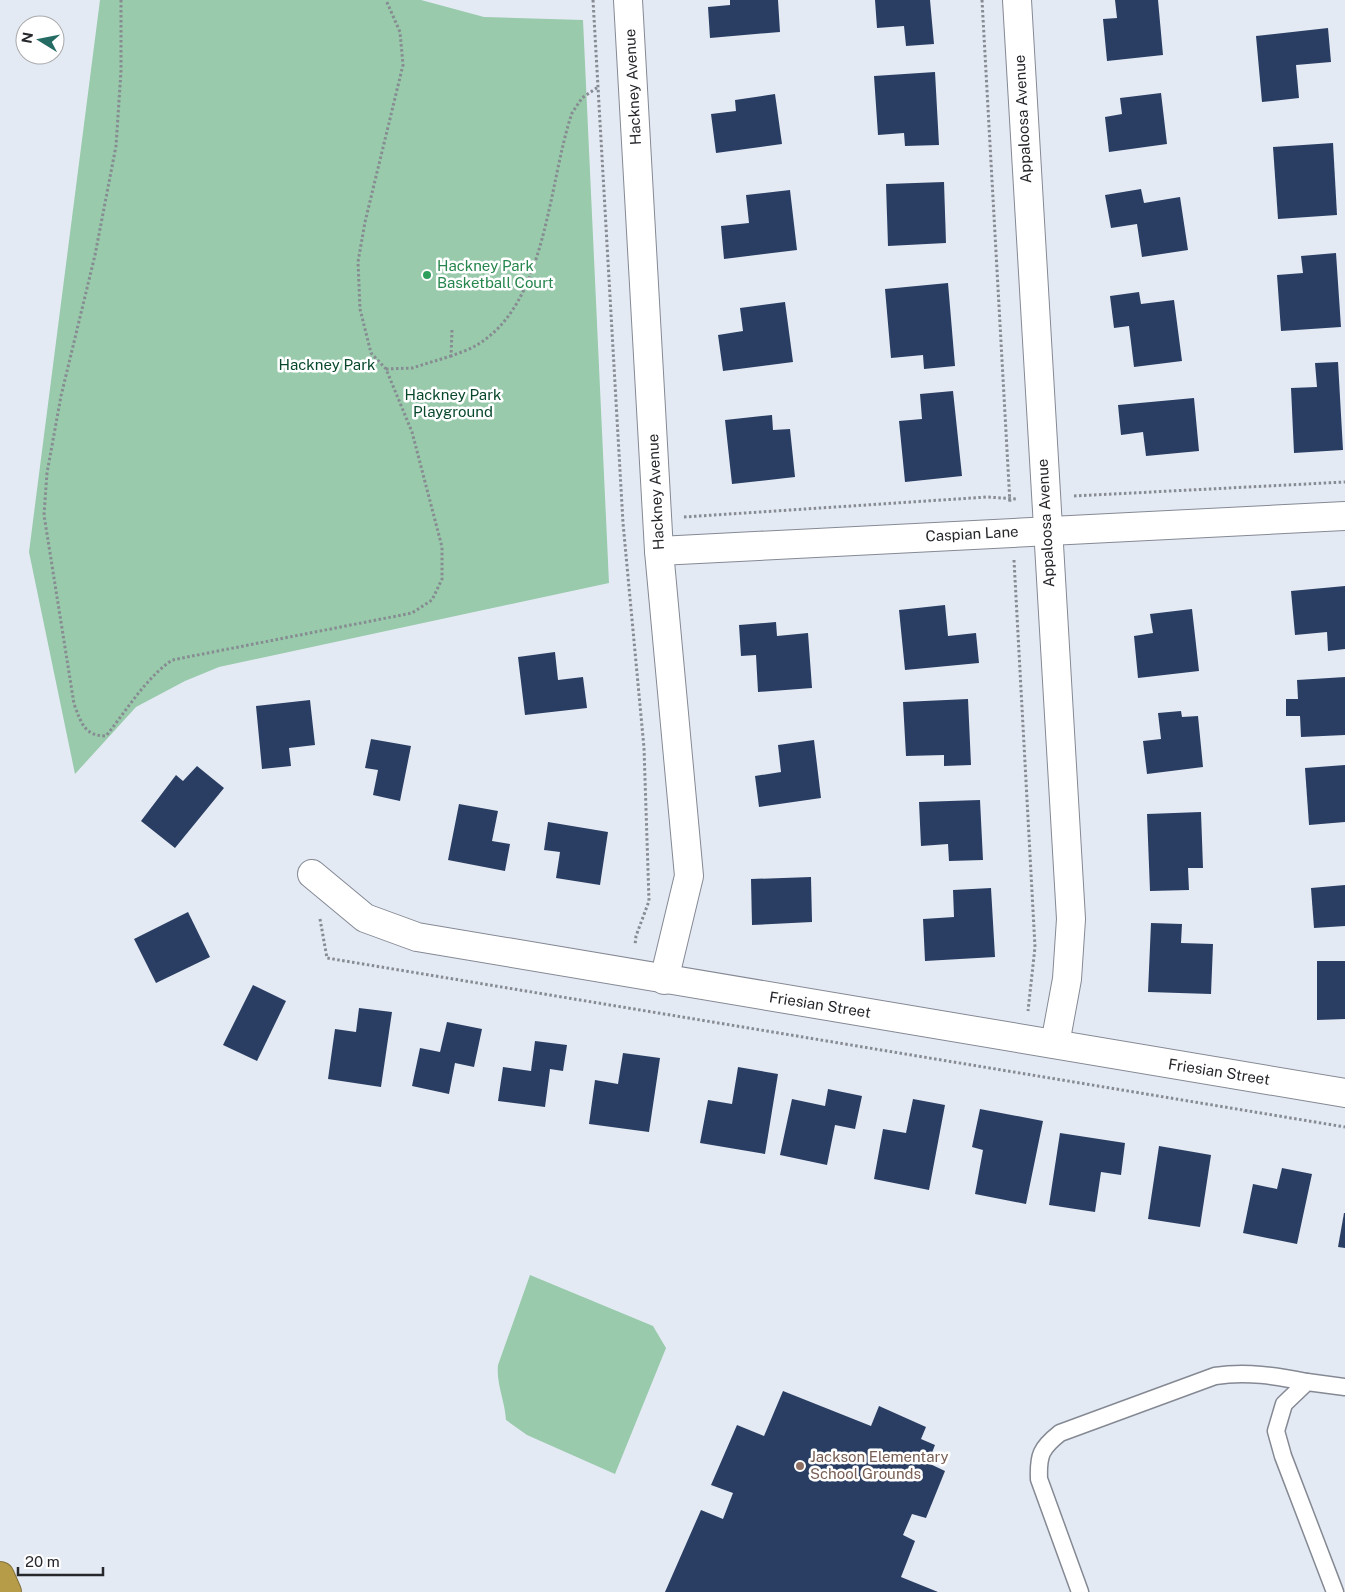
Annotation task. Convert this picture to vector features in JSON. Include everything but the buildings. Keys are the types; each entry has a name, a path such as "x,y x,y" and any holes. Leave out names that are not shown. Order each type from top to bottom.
{"highway":[{"path":"0,1576 7,1592"}],"street":[{"name":"Hackney Avenue","path":"628,0 658,518 658,551 689,876 664,980"},
{"name":"Appaloosa Avenue","path":"1017,0 1046,530 1071,919 1068,970 1055,1044"},
{"name":"Caspian Lane","path":"658,551 1345,516"},
{"name":"Friesian Street","path":"312,874 365,918 417,938 1345,1093"}],"lane":[{"path":"1080,1592 1039,1479 1038,1462 1044,1445 1060,1433 1215,1376 1237,1373 1263,1374 1307,1382 1345,1386"},
{"path":"1307,1382 1284,1404 1276,1431 1283,1456 1335,1592"}],"path":[{"path":"121,0 116,146 96,254 61,396 47,473 44,516 74,704 84,730 95,736 106,736 148,680 172,660 412,613 432,600 442,579 442,547 412,432 386,369 371,353 360,309 358,262 365,222 402,65 400,32 386,0"},
{"path":"593,0 623,523 644,748 650,901 636,936 631,1010"},
{"path":"386,369 412,368 450,356 476,346 500,326 524,293 536,262 572,113 582,98 598,86"},
{"path":"450,356 452,330"},
{"path":"623,523 658,518 987,497 1010,500 1045,496 1345,482"},
{"path":"312,874 327,958 631,1010 1345,1127"}],"green space":[{"name":"Hackney Park","path":"100,0 421,0 484,17 583,20 609,583 219,667 185,681 136,707 75,774 29,552"},
{"path":"530,1275 653,1326 666,1348 615,1474 527,1435 506,1420 498,1379 498,1365"}],"place":[{"name":"Hackney Park Basketball Court","path":"427,275"},
{"name":"Jackson Elementary School Grounds","path":"800,1466"}],"park label":[{"name":"Hackney Park Playground","path":"453,404"}]}
